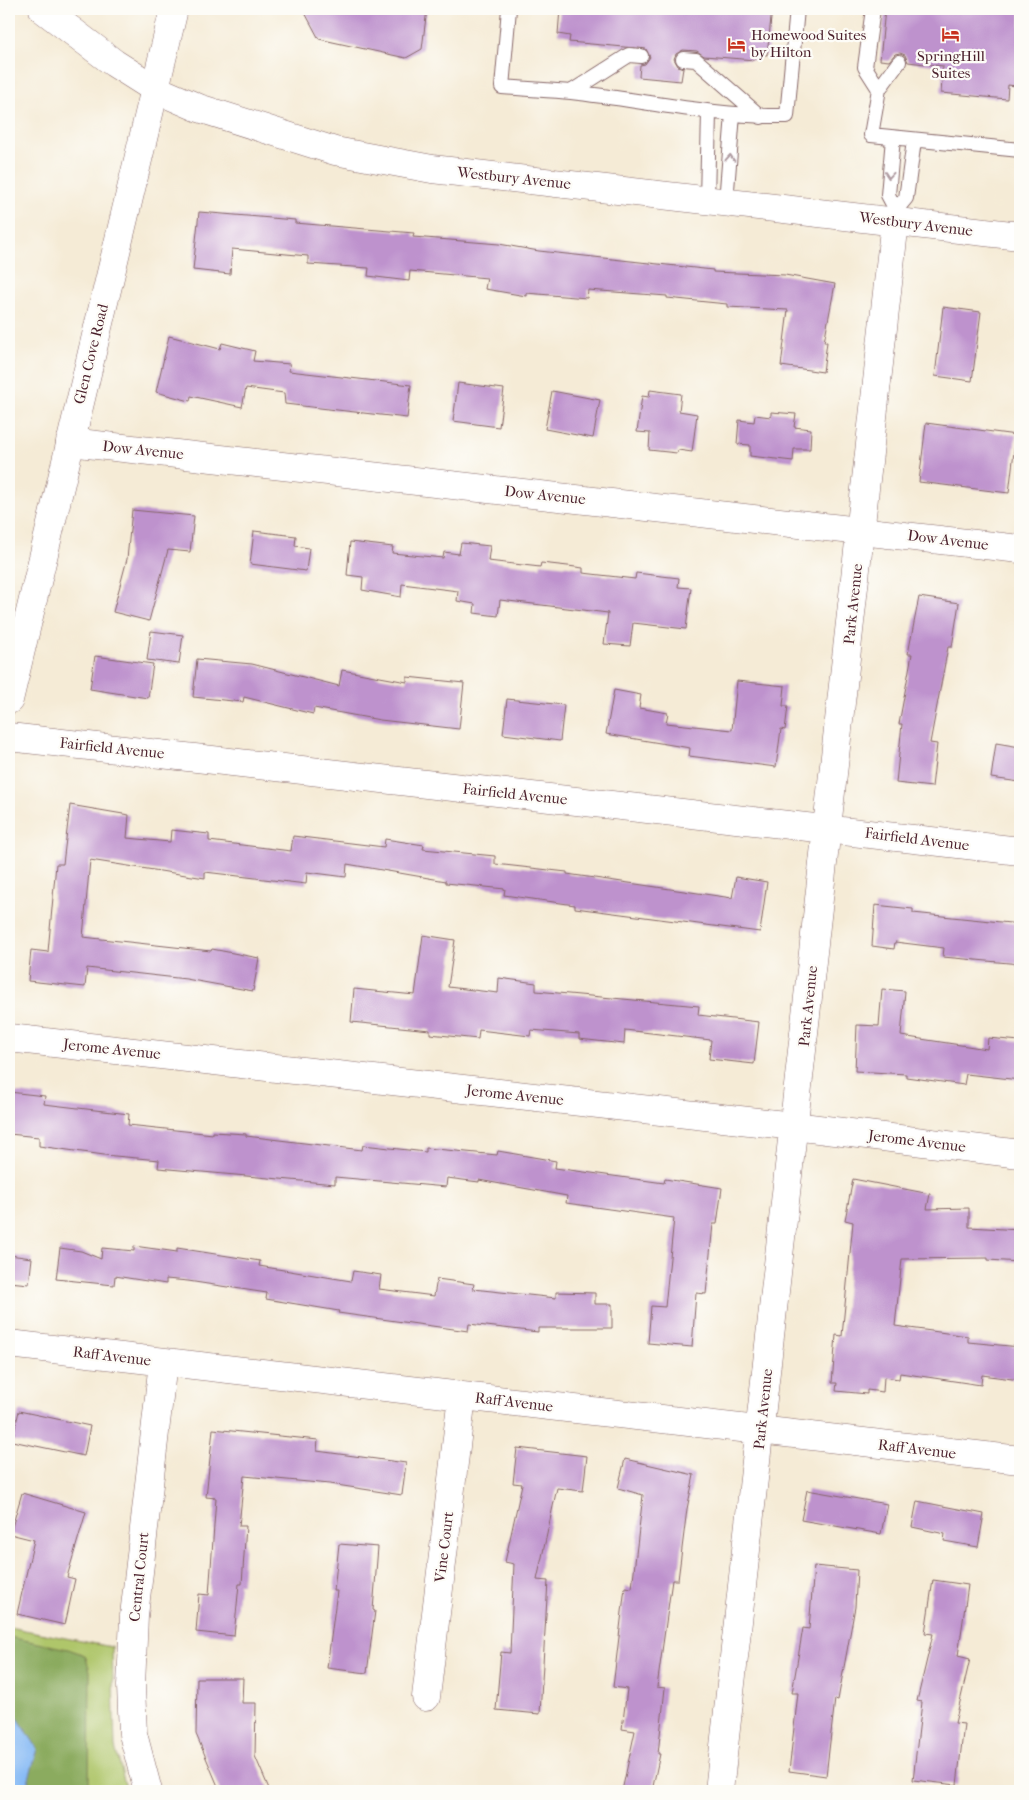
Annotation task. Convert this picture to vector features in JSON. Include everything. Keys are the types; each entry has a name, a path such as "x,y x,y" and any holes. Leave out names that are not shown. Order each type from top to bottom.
{"street":[{"name":"Westbury Avenue","path":"43,9 114,63 155,89 199,108 335,151 432,169 717,201 896,215 1020,236"},
{"name":"Glen Cove Road","path":"9,700 174,9"},
{"name":"Park Avenue","path":"719,1791 896,215"},
{"name":"Dow Avenue","path":"70,442 1020,548"},
{"name":"Fairfield Avenue","path":"9,737 1020,852"},
{"name":"Jerome Avenue","path":"9,1038 794,1126 1020,1154"},
{"name":"Raff Avenue","path":"9,1344 1020,1460"},
{"name":"Central Court","path":"148,1791 133,1734 131,1686 134,1616 163,1362"},
{"name":"Vine Court","path":"426,1697 462,1396"}],"lane":[{"path":"509,9 502,87 571,92 710,112 761,117 787,116 797,9"},
{"path":"873,9 865,67 879,89"},
{"path":"571,92 629,55 641,56"},
{"path":"684,59 696,60 761,117"},
{"path":"899,62 879,89 871,135 914,141 1020,150"},
{"path":"710,112 717,201"},
{"path":"717,201 733,114"},
{"path":"893,138 888,195 896,215"},
{"path":"896,215 906,198 914,141"}],"green space":[{"path":"9,1627 112,1647 115,1747 127,1791 9,1791"},
{"path":"9,1637 68,1649 85,1655 90,1671 89,1791 9,1791"}],"water":[{"path":"18,1718 38,1749 25,1791 9,1791 9,1719"}],"building":[{"path":"303,9 427,9 422,49 406,58 319,39"},
{"name":"Homewood Suites by Hilton","path":"560,9 772,9 767,55 756,54 755,60 704,56 697,51 683,50 676,54 674,59 678,66 683,68 681,81 639,77 640,65 645,64 650,57 646,49 569,42 570,36 558,34"},
{"name":"SpringHill Suites","path":"885,9 1020,9 1020,70 1018,70 1016,86 1008,85 1007,99 941,93 943,66 908,62 905,55 900,53 895,54 889,61 880,60"},
{"path":"199,212 295,220 295,223 414,233 413,237 499,244 539,251 713,270 713,272 785,275 835,284 824,342 827,342 823,372 781,366 788,310 727,307 727,304 667,298 667,296 588,290 587,298 526,293 526,296 485,289 487,278 410,271 409,281 368,276 369,268 308,264 308,256 232,249 230,274 193,270"},
{"path":"943,307 981,312 972,381 935,376"},
{"path":"169,336 220,349 222,343 255,351 253,361 290,364 289,371 411,385 407,418 285,404 284,393 246,388 242,407 191,396 190,401 156,392"},
{"path":"458,383 504,389 499,427 453,421"},
{"path":"650,390 681,394 679,411 697,414 692,452 678,450 677,453 649,450 650,433 637,432 642,396 649,397"},
{"path":"552,391 600,400 593,438 545,429"},
{"path":"771,412 796,414 794,427 811,429 810,449 794,449 793,461 750,456 750,445 737,444 739,420 754,422 755,415 771,417"},
{"path":"926,423 1016,435 1009,493 919,482"},
{"path":"132,510 194,516 190,552 168,550 149,621 113,612 127,559"},
{"path":"254,531 296,536 295,546 309,548 306,571 250,564"},
{"path":"350,542 393,547 392,553 443,558 444,552 459,554 461,543 490,546 488,561 540,567 541,563 568,566 583,568 583,573 635,579 636,573 679,578 678,587 691,588 686,629 633,623 630,646 604,644 608,613 500,600 498,616 474,613 475,604 457,601 458,591 402,584 401,597 362,590 363,577 347,575"},
{"path":"919,597 959,603 952,647 948,647 930,743 937,744 932,787 896,783 902,724 899,724 912,654 908,654"},
{"path":"151,631 183,635 179,664 147,660"},
{"path":"95,656 153,664 148,698 90,689"},
{"path":"197,659 252,664 339,686 342,670 407,682 407,677 464,683 459,729 380,720 314,708 313,714 244,697 243,702 193,697"},
{"path":"737,681 785,686 783,706 788,706 785,730 781,729 776,767 689,756 690,748 606,734 614,690 641,695 639,708 668,713 666,723 732,730"},
{"path":"507,699 564,705 560,741 503,734"},
{"path":"996,743 1020,747 1020,782 991,778"},
{"path":"70,805 129,815 127,838 170,842 171,830 209,834 209,841 291,851 293,836 384,847 385,839 424,845 423,849 495,856 495,864 567,872 567,874 732,898 736,877 767,882 760,932 575,908 575,905 504,895 505,889 446,883 446,881 347,864 346,877 307,872 306,884 205,872 205,878 90,860 83,937 211,951 212,949 259,958 253,991 186,979 87,968 85,987 28,981 31,950 48,952 56,864 63,864"},
{"path":"875,905 913,909 913,913 1020,924 1020,964 943,957 944,948 895,942 894,949 872,946"},
{"path":"423,935 455,940 448,987 498,993 499,978 536,983 536,991 699,1006 698,1015 759,1022 754,1064 709,1059 711,1040 625,1030 624,1044 579,1039 579,1034 531,1030 530,1036 479,1030 478,1039 430,1034 430,1030 351,1022 354,989 415,995"},
{"path":"882,989 905,991 901,1036 987,1049 988,1038 1020,1041 1020,1080 966,1074 964,1085 906,1077 906,1074 855,1071 857,1025 879,1026"},
{"path":"9,1092 45,1096 44,1104 129,1114 128,1125 213,1134 213,1132 246,1134 246,1136 362,1150 363,1145 426,1152 426,1148 497,1155 498,1151 556,1161 555,1168 664,1183 665,1179 722,1188 717,1224 713,1224 706,1294 696,1293 692,1347 648,1343 651,1306 665,1307 674,1218 566,1203 567,1196 479,1180 479,1182 447,1178 446,1187 335,1177 335,1184 158,1168 159,1160 39,1146 39,1137 9,1134"},
{"path":"853,1179 930,1194 927,1209 969,1208 969,1227 1020,1230 1020,1262 988,1260 988,1258 902,1259 895,1326 968,1336 968,1342 1020,1347 1020,1380 982,1375 981,1385 900,1373 899,1379 884,1377 883,1392 867,1390 867,1394 836,1391 837,1383 832,1383 836,1335 842,1336 853,1222 845,1220"},
{"path":"134,1246 177,1252 177,1248 260,1261 259,1266 351,1281 353,1271 381,1275 379,1289 434,1296 437,1279 474,1284 473,1289 556,1298 556,1292 595,1293 595,1304 612,1304 612,1328 538,1328 538,1332 469,1324 468,1331 338,1313 339,1311 266,1299 267,1293 188,1281 166,1279 166,1284 115,1276 114,1285 56,1279 60,1248 81,1251 101,1259 102,1248 134,1251"},
{"path":"9,1255 32,1258 29,1284 9,1282"},
{"path":"19,1411 90,1426 84,1456 12,1441"},
{"path":"213,1429 318,1440 317,1451 406,1463 402,1495 330,1484 244,1476 239,1526 246,1526 242,1584 239,1584 234,1636 196,1632 199,1594 209,1595 216,1498 206,1497"},
{"path":"517,1448 587,1456 583,1491 557,1488 537,1580 548,1581 540,1714 496,1710 501,1652 510,1653 514,1564 505,1562 522,1484 513,1483"},
{"path":"625,1459 694,1475 687,1509 678,1580 672,1580 657,1687 665,1688 658,1754 660,1754 652,1791 622,1791 635,1731 622,1729 627,1689 613,1687 625,1587 632,1588 643,1495 618,1488"},
{"path":"807,1490 887,1504 881,1534 801,1520"},
{"path":"22,1493 86,1512 67,1577 75,1579 65,1625 17,1614 34,1540 10,1534"},
{"path":"917,1501 984,1514 978,1547 944,1541 945,1534 912,1527"},
{"path":"339,1544 378,1547 373,1610 375,1611 367,1673 327,1668 337,1591 334,1591"},
{"path":"814,1566 857,1570 855,1607 838,1700 835,1699 826,1776 789,1771 798,1693 792,1693 803,1628 809,1629"},
{"path":"933,1580 968,1585 958,1656 970,1659 955,1723 964,1724 957,1785 913,1780 922,1702 917,1701 933,1634 925,1633"},
{"path":"197,1678 243,1678 242,1703 256,1703 255,1756 270,1791 220,1791 196,1734"}],"place":[{"name":"SpringHill Suites","path":"951,35"},
{"name":"Homewood Suites by Hilton","path":"737,44"}]}
